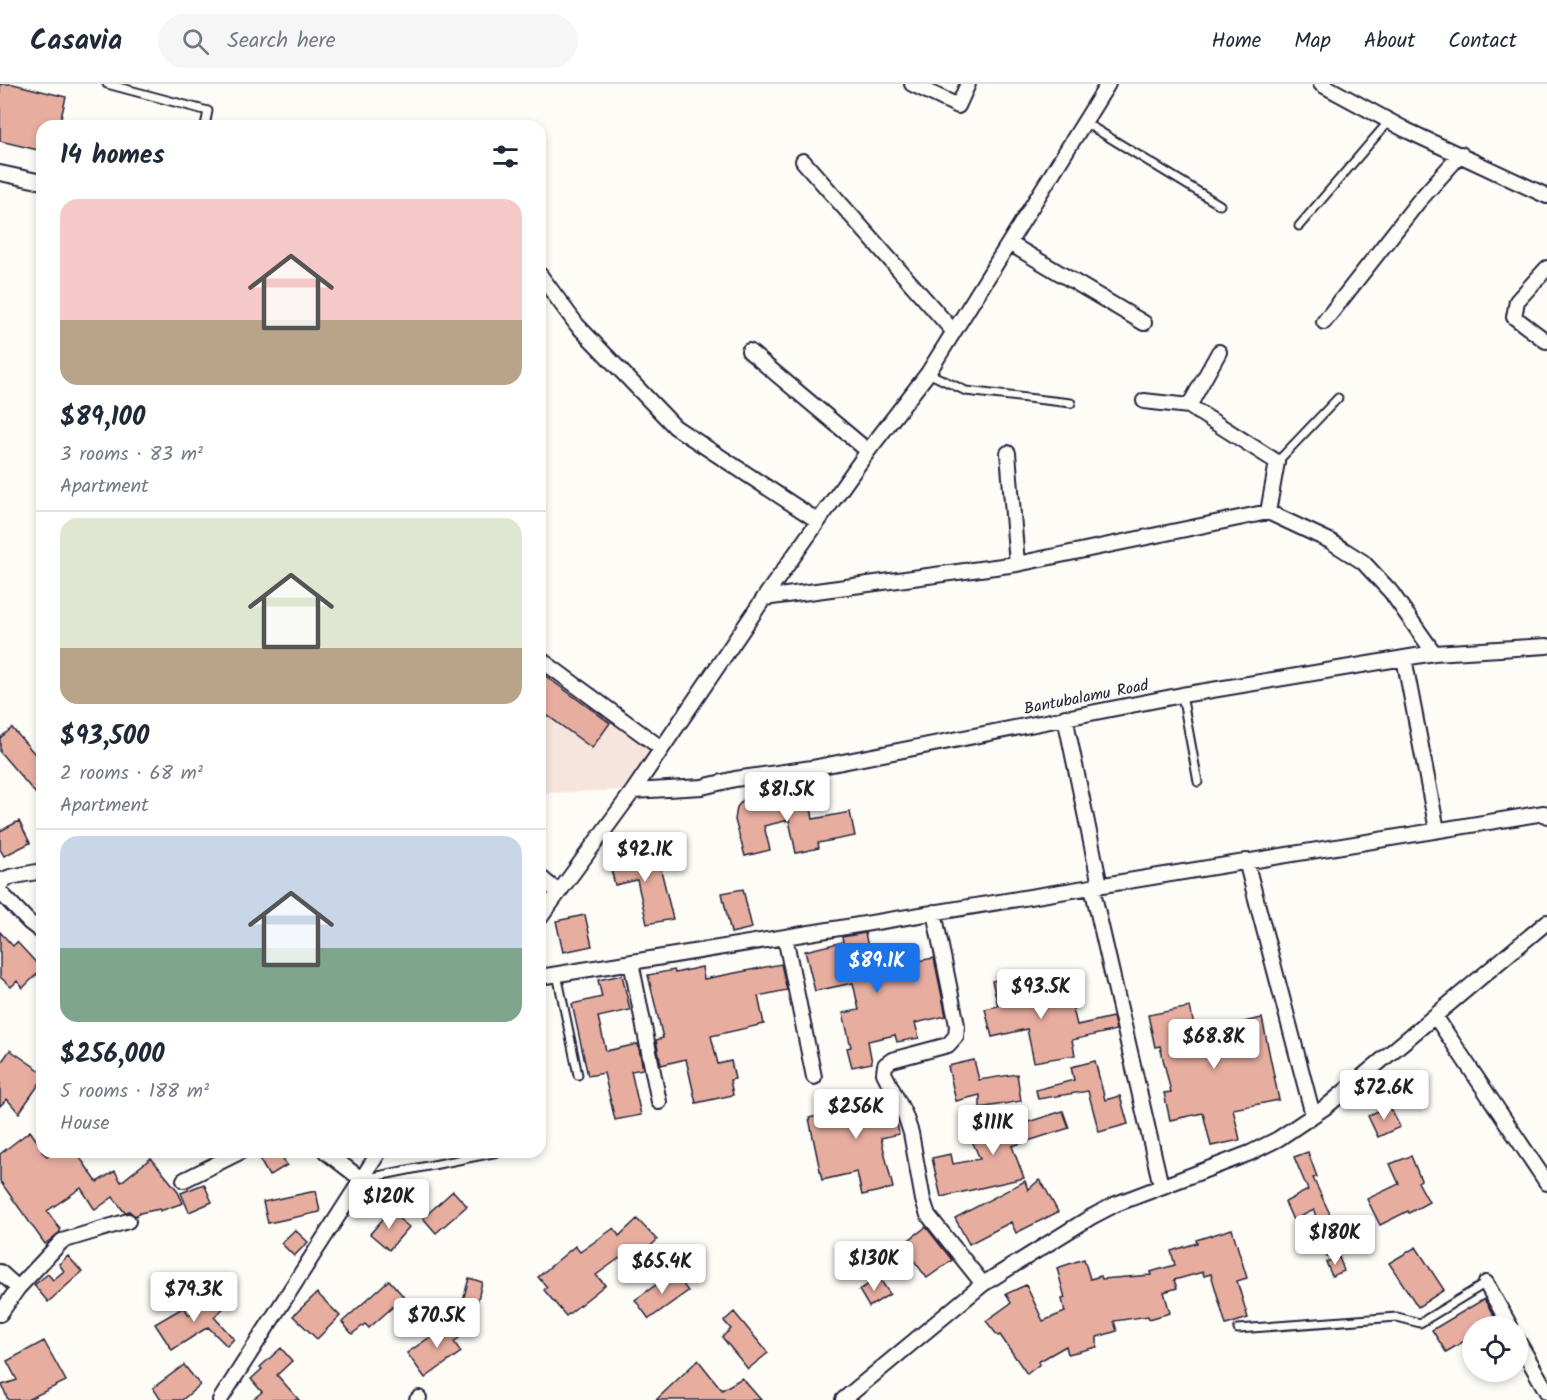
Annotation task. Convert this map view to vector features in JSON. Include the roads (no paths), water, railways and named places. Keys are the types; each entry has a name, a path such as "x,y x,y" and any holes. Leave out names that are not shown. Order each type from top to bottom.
{"street":[{"path":"912,84 958,106 968,84"},
{"path":"546,909 633,791 818,521 928,373 1108,84"},
{"path":"1321,84 1389,121 1547,196"},
{"path":"1324,322 1419,202 1461,154"},
{"path":"803,161 953,331"},
{"path":"0,173 36,181"},
{"path":"1009,243 1144,323"},
{"path":"1546,341 1514,316 1517,301 1547,268"},
{"path":"546,283 577,325 675,427 818,521"},
{"path":"749,351 868,451"},
{"path":"1189,406 1219,352"},
{"path":"1144,401 1189,406 1277,462 1268,512"},
{"path":"1008,453 1017,564"},
{"path":"764,598 1017,564 1268,512 1330,541 1363,562 1391,592 1434,653"},
{"name":"Bantubalamu Road","path":"633,791 702,787 735,779 812,768 1182,695 1434,653 1547,646"},
{"path":"1404,658 1437,830"},
{"path":"546,663 661,748"},
{"path":"1065,717 1096,886 1161,1186"},
{"path":"546,976 1437,830 1544,813 1547,816"},
{"path":"1246,861 1313,1115"},
{"path":"0,885 10,877 36,873"},
{"path":"546,882 558,892"},
{"path":"0,892 36,927"},
{"path":"934,912 957,1025 956,1036 948,1044 892,1060 885,1065 884,1073 911,1133 923,1200 928,1215 983,1284"},
{"path":"843,1400 983,1284 1091,1217 1116,1204 1250,1153 1278,1139 1327,1106 1547,922"},
{"path":"785,937 814,1077"},
{"path":"631,962 659,1102"},
{"path":"1435,1016 1547,1183"},
{"path":"184,1180 228,1158"},
{"path":"334,1158 361,1179"},
{"path":"220,1400 375,1158"},
{"path":"0,1314 18,1288 62,1241 128,1221"},
{"path":"0,1272 18,1288"},
{"path":"1486,1283 1504,1316"},
{"path":"1528,1359 1547,1392"}],"lane":[{"path":"107,84 208,111 206,120"},
{"path":"1299,226 1389,121"},
{"path":"1084,122 1220,205"},
{"path":"928,373 966,391 1071,403"},
{"path":"1277,462 1338,398"},
{"path":"1182,695 1198,782"},
{"path":"557,974 578,1074"},
{"path":"361,1179 468,1158"},
{"path":"1238,1329 1397,1317 1420,1323 1486,1283"}]}
